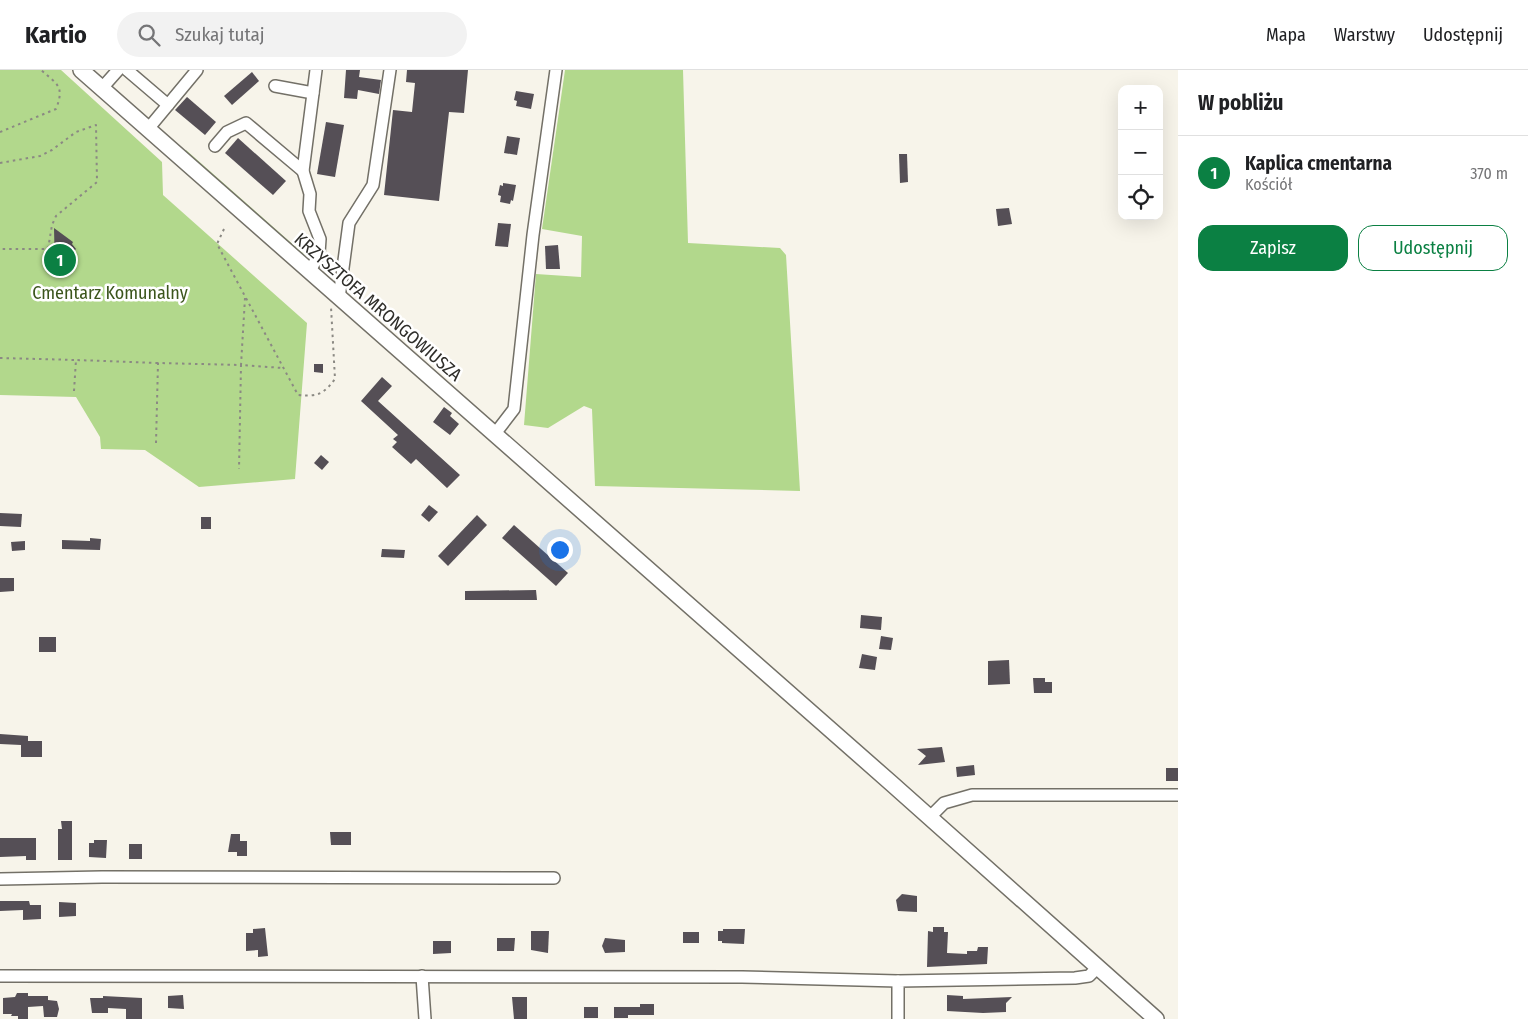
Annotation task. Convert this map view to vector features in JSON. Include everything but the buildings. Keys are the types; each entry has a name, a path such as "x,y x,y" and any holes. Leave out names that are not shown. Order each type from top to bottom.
{"main road":[{"name":"KRZYSZTOFA MRONGOWIUSZA","path":"81,70 930,817 1156,1019"}],"street":[{"path":"102,88 118,70"},
{"path":"127,70 168,105"},
{"path":"310,272 319,253 320,239 309,212 310,194 303,171 316,70"},
{"path":"337,296 349,224 373,185 390,70"},
{"path":"494,435 514,409 533,235 556,70"},
{"path":"148,129 194,71"},
{"path":"275,86 313,93"},
{"path":"215,146 227,132 246,123 303,171"},
{"path":"930,817 944,803 972,795 1178,795"},
{"path":"0,879 102,877 554,878"},
{"path":"0,976 742,977 898,981 1075,978 1089,976 1097,968"},
{"path":"422,976 425,1019"},
{"path":"898,981 898,1019"}],"path":[{"path":"0,132 56,109 62,92 60,87 41,70"},
{"path":"0,163 40,156 52,150 76,132 96,125 97,182 56,216 52,225 48,249 0,249"},
{"path":"224,229 216,244 298,395 314,397 325,392 336,380 331,319 337,296"},
{"path":"238,469 241,365 246,298"},
{"path":"0,358 241,365 283,368"},
{"path":"74,391 76,360"},
{"path":"156,443 158,363"}],"green space":[{"name":"Cmentarz Komunalny","path":"0,70 61,70 162,162 163,195 307,323 295,479 199,487 145,450 101,449 100,437 76,397 0,395"},
{"path":"565,70 683,70 688,243 780,248 786,255 800,491 595,486 592,409 584,406 548,428 524,425 536,274 581,277 582,236 542,229"},
{"path":"186,150 306,256 300,254 185,152"}],"place":[{"name":"Kaplica cmentarna","path":"60,260"}]}
